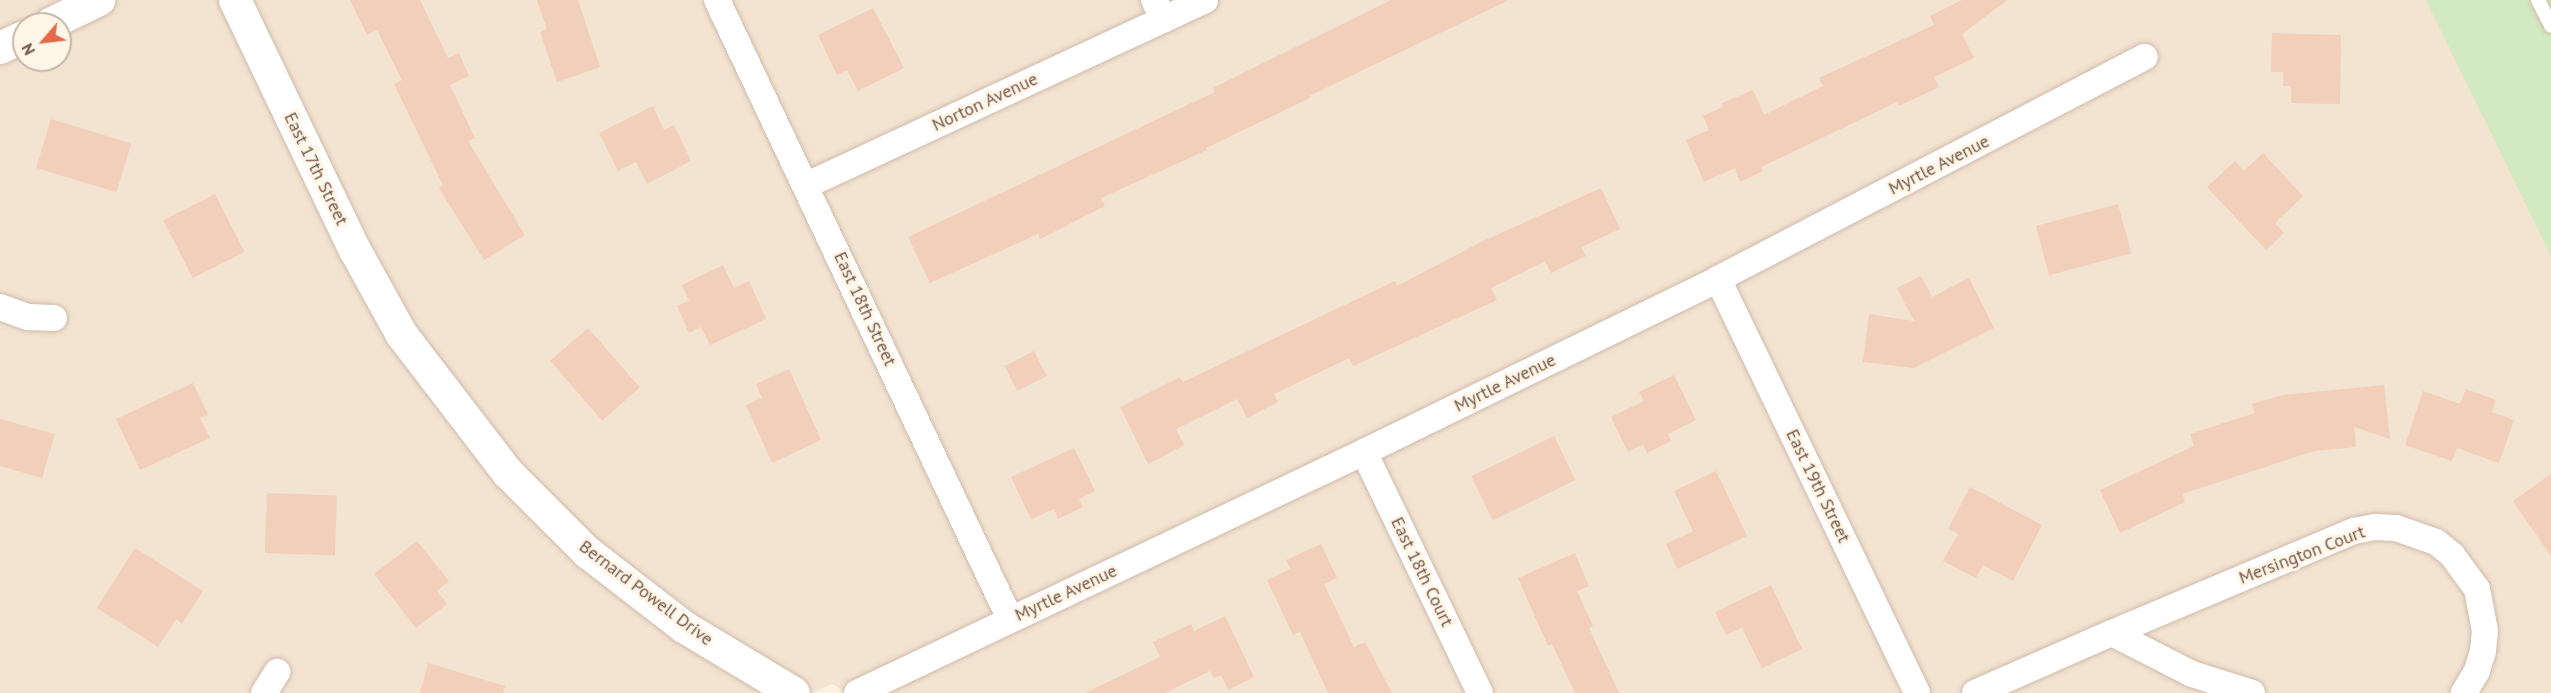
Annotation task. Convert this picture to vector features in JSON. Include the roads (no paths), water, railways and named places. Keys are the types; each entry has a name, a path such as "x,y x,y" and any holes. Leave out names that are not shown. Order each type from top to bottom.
{"street":[{"path":"72,13 99,0"},
{"name":"East 17th Street","path":"235,0 355,250 402,334"},
{"name":"East 18th Street","path":"717,0 807,185 1010,620"},
{"name":"Norton Avenue","path":"807,185 1159,10 1205,0"},
{"name":"Myrtle Avenue","path":"857,693 1364,452 1718,279 2145,57"},
{"name":"East 19th Street","path":"1718,279 1917,693"},
{"path":"0,307 27,317 54,318"},
{"name":"Bernard Powell Drive","path":"402,334 508,473 587,552 684,627 794,693"},
{"name":"East 18th Court","path":"1364,452 1480,693"},
{"name":"Mersington Court","path":"1975,693 2354,531 2375,527 2396,528 2436,542 2452,555 2476,589 2485,631 2483,651 2477,671 2464,693"},
{"path":"2112,633 2192,674 2252,693"}],"lane":[{"path":"2538,0 2551,26"}]}
